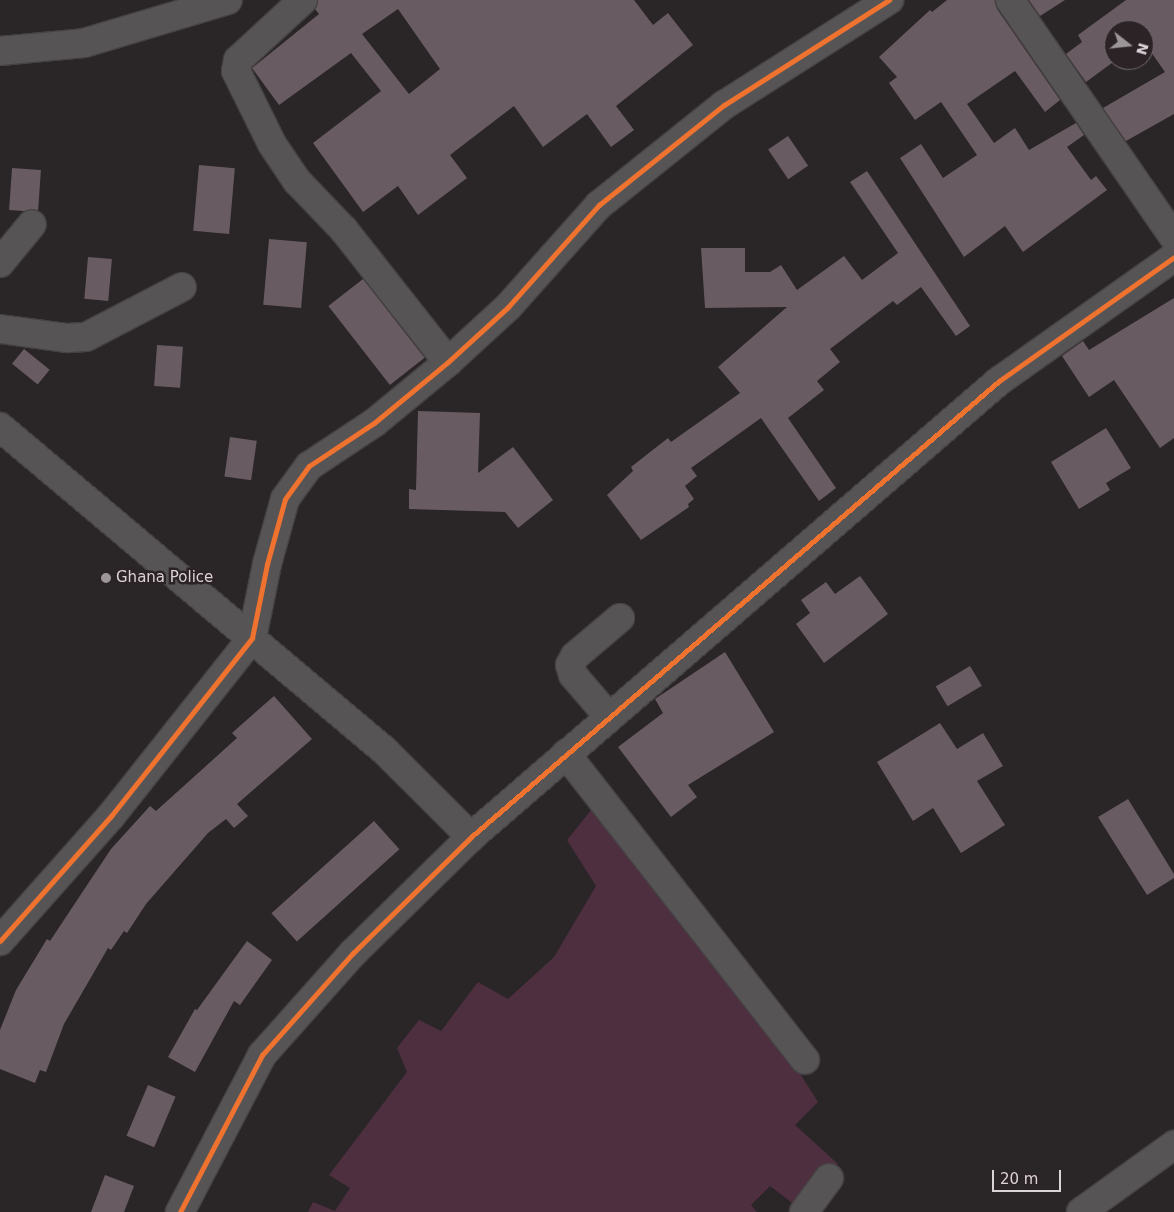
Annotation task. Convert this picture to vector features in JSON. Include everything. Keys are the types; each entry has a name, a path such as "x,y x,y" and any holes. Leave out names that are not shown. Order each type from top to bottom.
{"street":[{"path":"303,0 238,60 236,71 272,144 297,181 344,230 448,362"},
{"path":"0,942 111,816 252,638 266,564 285,499 309,466 374,423 448,362 508,307 599,205 724,105 889,0"},
{"path":"1010,0 1174,238"},
{"path":"0,51 84,43 211,3"},
{"path":"0,263 32,224"},
{"path":"180,1212 262,1055 353,953 471,837 1000,381 1174,257"},
{"path":"0,329 67,338 86,337 182,288"},
{"path":"0,428 385,751 471,837"},
{"path":"609,718 573,674 570,665 575,656 620,618"},
{"path":"566,754 805,1060"},
{"path":"1081,1212 1174,1145"},
{"path":"804,1212 829,1178"}],"shaded area":[{"path":"596,804 768,1023 818,1102 795,1125 838,1164 795,1205 770,1186 751,1205 757,1212 308,1212 313,1202 335,1211 350,1188 329,1175 407,1072 397,1048 419,1020 441,1031 478,982 508,999 554,957 596,886 567,840"}],"building":[{"path":"318,0 634,0 653,25 668,13 693,45 616,106 634,130 611,147 587,114 543,147 514,106 450,155 467,178 418,215 398,186 363,212 313,143 381,91 351,53 279,105 252,68 319,14 315,9","holes":["398,9 440,69 409,94 362,34"]},
{"path":"947,0 995,0 997,9 1060,100 1045,112 1015,71 967,104 994,143 1015,128 1029,150 1076,123 1084,135 1067,147 1091,180 1096,176 1107,190 1023,252 1005,226 964,257 900,158 921,144 943,178 977,155 941,102 915,120 889,83 897,77 879,57 930,10 932,12"},
{"path":"1029,0 1065,0 1040,16"},
{"path":"1126,0 1174,0 1174,114 1126,141 1103,108 1165,72 1154,56 1154,20 1104,20 1104,69 1086,82 1066,54 1082,42 1078,35"},
{"path":"788,136 808,166 788,179 768,149"},
{"path":"199,165 235,168 229,234 193,231"},
{"path":"12,168 41,170 38,212 9,210"},
{"path":"867,171 970,326 956,336 921,287 897,305 893,301 830,349 840,362 817,381 824,390 788,418 836,488 819,501 761,418 691,468 697,476 685,486 694,499 688,504 689,507 641,540 607,495 633,471 631,467 668,438 671,442 740,393 718,367 787,307 705,308 701,248 745,248 745,272 770,272 781,265 797,290 844,256 862,280 898,253 850,182"},
{"path":"269,239 307,242 301,308 263,305"},
{"path":"88,257 112,259 108,301 84,299"},
{"path":"363,279 425,358 390,385 328,306"},
{"path":"1174,298 1174,438 1160,448 1114,380 1089,397 1062,356 1083,341 1089,350"},
{"path":"157,345 183,347 180,388 154,386"},
{"path":"24,349 50,370 38,385 12,364"},
{"path":"418,411 480,413 478,473 513,447 553,500 518,528 505,512 409,509 409,489 416,490"},
{"path":"1106,428 1131,468 1106,483 1110,490 1079,509 1051,462"},
{"path":"230,437 257,441 251,480 224,477"},
{"path":"860,576 888,614 824,663 796,624 810,613 801,600 826,582 835,594"},
{"path":"725,652 774,732 688,785 697,797 671,817 618,747 663,713 655,699"},
{"path":"970,666 982,686 948,706 936,687"},
{"path":"274,696 312,739 237,804 248,816 234,828 226,819 208,833 146,904 127,933 124,931 111,950 108,948 64,1024 46,1072 40,1070 35,1083 0,1069 0,1030 16,990 47,939 50,941 111,849 150,806 156,811 237,738 232,733"},
{"path":"940,723 957,749 983,733 1003,766 977,781 1005,825 961,853 933,808 913,821 877,762"},
{"path":"1128,799 1174,874 1174,878 1147,895 1098,817"},
{"path":"374,821 399,849 297,942 271,913"},
{"path":"247,941 272,960 240,1005 234,1001 195,1072 168,1057 195,1009 197,1010"},
{"path":"148,1085 176,1097 154,1147 127,1136"},
{"path":"105,1175 134,1186 124,1212 91,1212"}],"cycle path":[{"path":"0,941 111,816 252,638 267,564 285,499 309,466 374,423 448,362 508,307 599,205 724,105 889,0"},
{"path":"180,1212 262,1055 353,953 471,837 999,381 1174,257"}],"place":[{"name":"Ghana Police","path":"106,578"}]}
